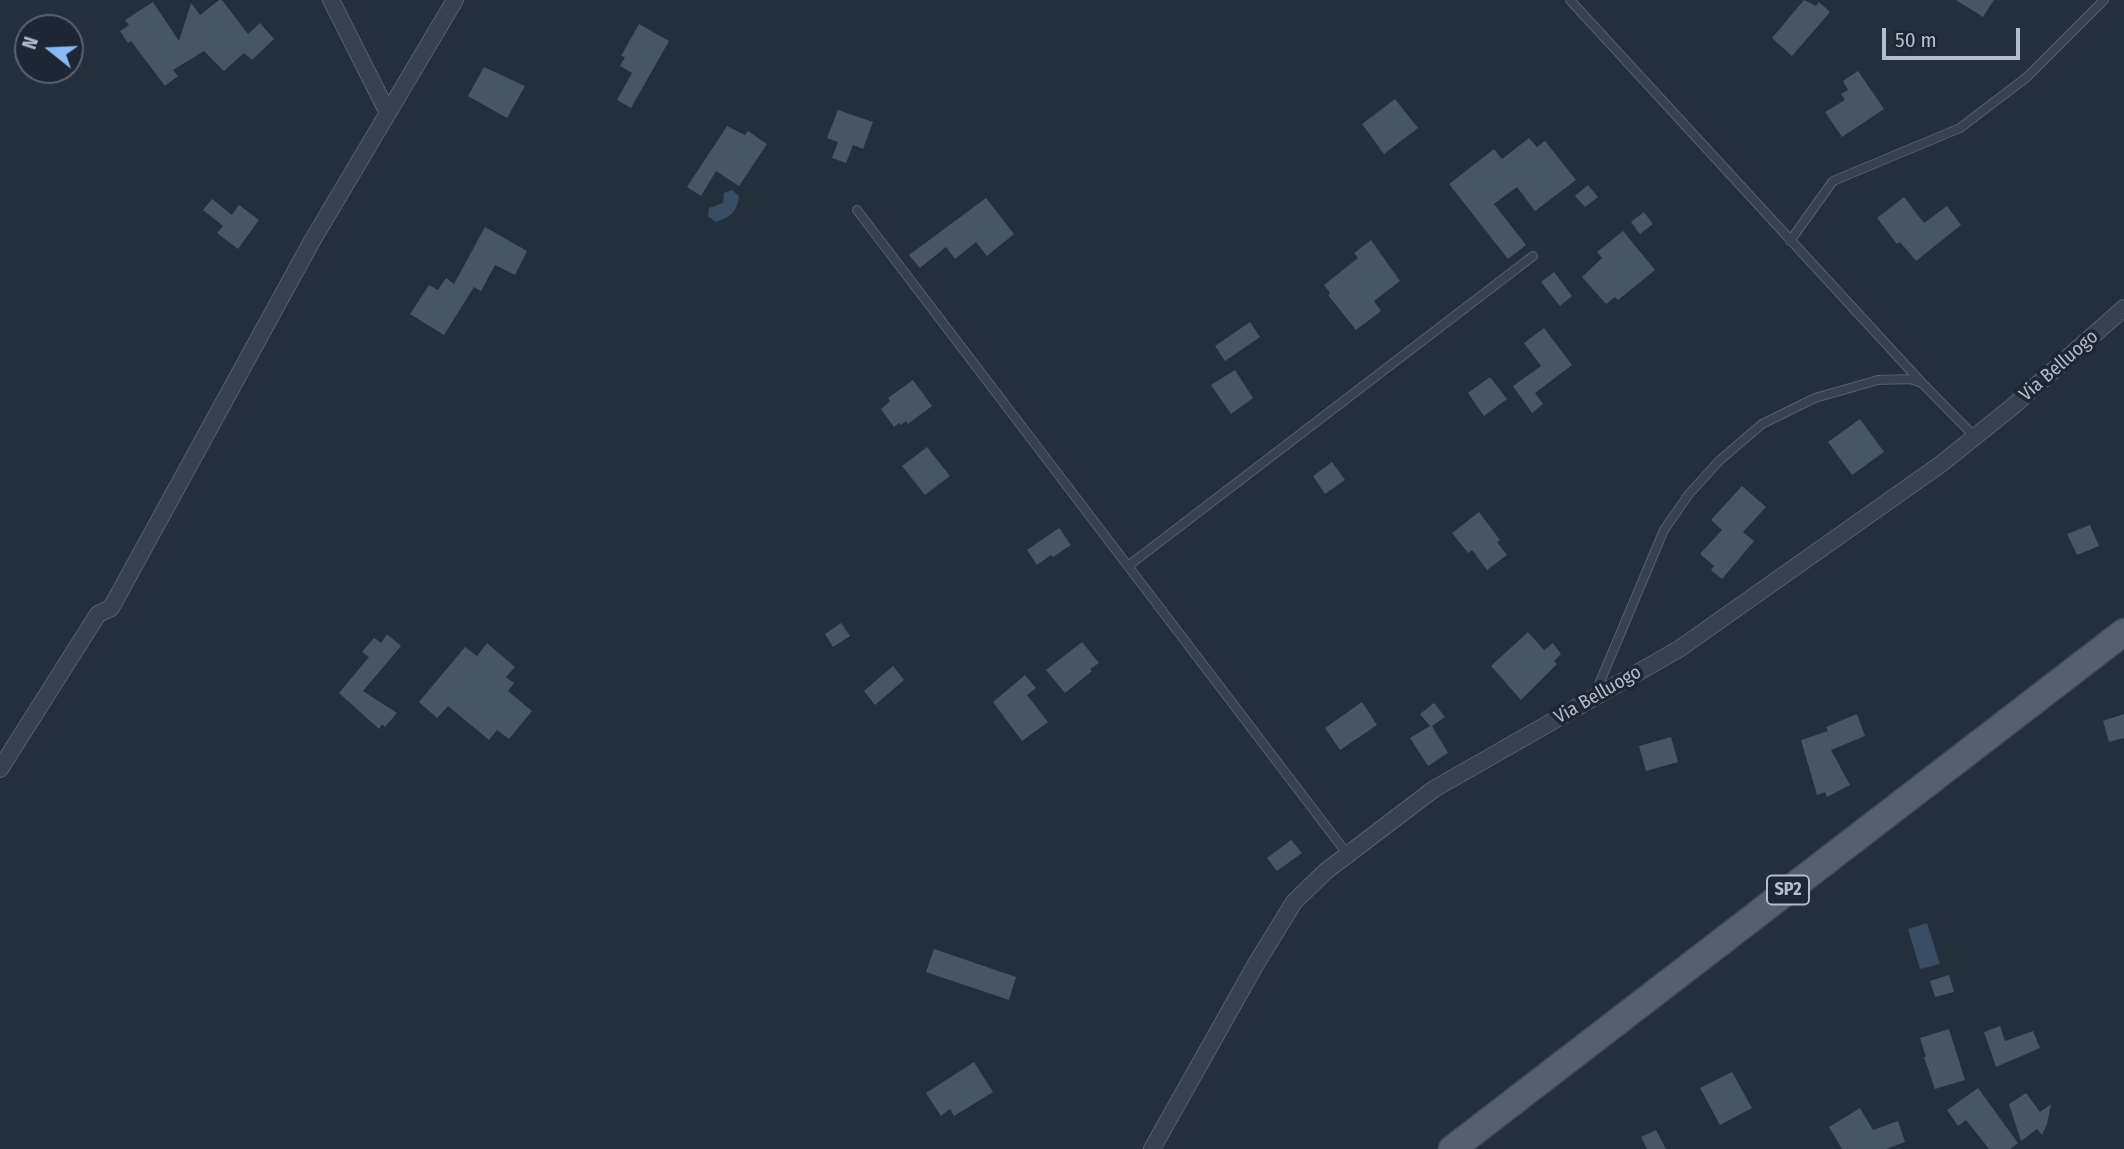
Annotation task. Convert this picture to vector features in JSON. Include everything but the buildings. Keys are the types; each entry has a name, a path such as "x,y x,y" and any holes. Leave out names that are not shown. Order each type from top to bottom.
{"main road":[{"name":"SP2","path":"1452,1149 2124,632"}],"street":[{"path":"331,0 388,113"},
{"path":"0,769 98,614 111,608 312,241 455,0"},
{"name":"Via Belluogo","path":"1152,1149 1294,902 1326,871 1434,789 1679,649 1941,464 2124,308"}],"lane":[{"path":"1570,0 1790,241 1975,436"},
{"path":"1790,241 1833,181 1960,128 2027,77 2104,0"},
{"path":"857,210 1348,855"},
{"path":"1128,566 1533,256"},
{"path":"1593,698 1664,530 1689,494 1719,461 1762,424 1815,398 1878,380 1910,379 1922,383"}],"water":[{"path":"732,190 739,196 735,210 716,222 708,216 709,208 723,203 724,193"},
{"path":"1927,923 1940,964 1920,969 1908,929"}]}
